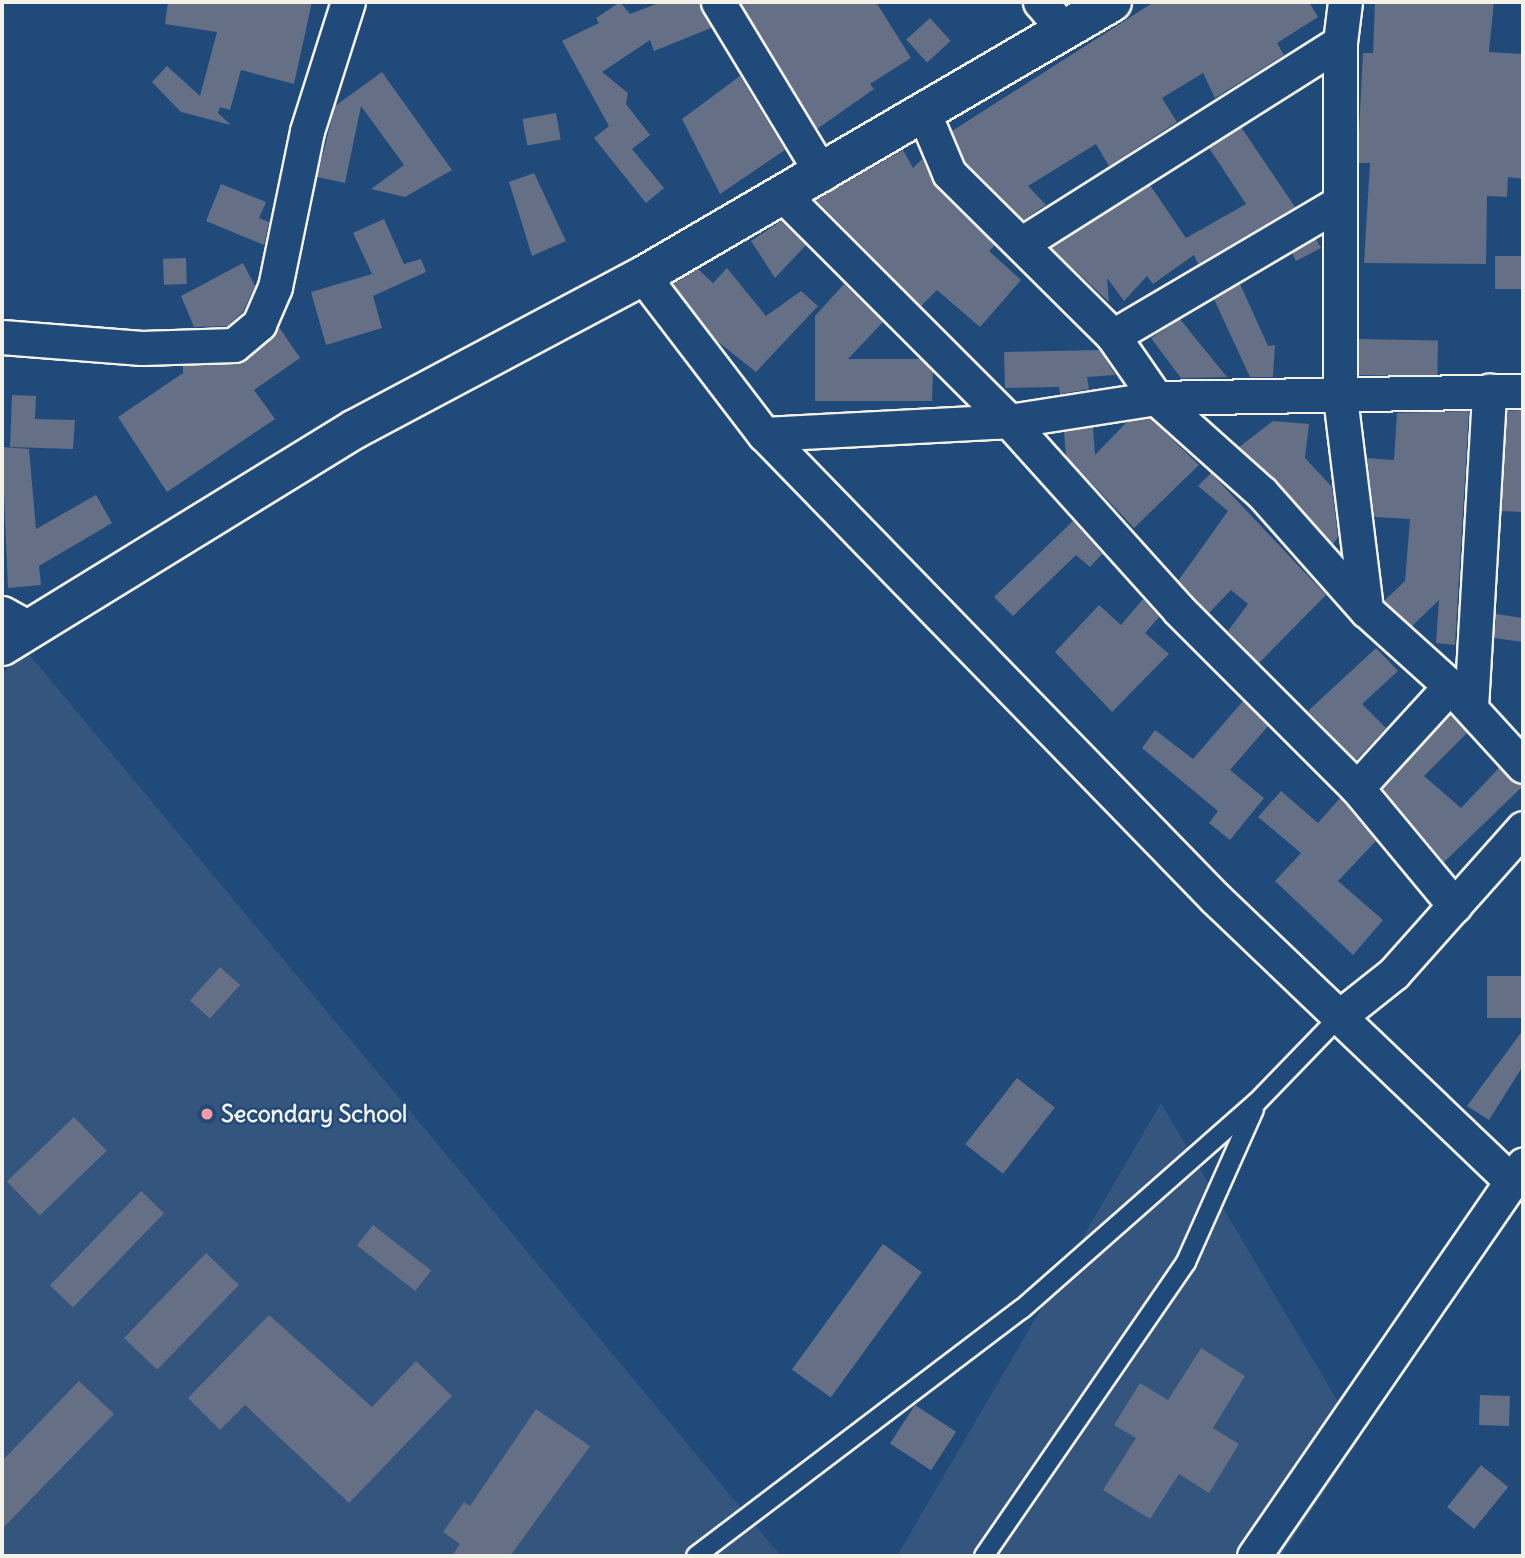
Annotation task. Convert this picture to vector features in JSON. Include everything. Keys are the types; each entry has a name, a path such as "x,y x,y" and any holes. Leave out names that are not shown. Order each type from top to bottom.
{"main road":[{"path":"11,629 355,429 643,276 784,196 923,111 1112,2"}],"street":[{"path":"2,337 142,348 234,345 259,324 275,287 307,131 348,2"},
{"path":"718,2 822,174"},
{"path":"1040,2 1064,30"},
{"path":"1345,2 1340,42 1340,397 1366,610"},
{"path":"1024,242 1340,42"},
{"path":"923,111 949,173 1024,242 1113,336 1156,398 1262,494 1366,610 1460,696 1523,766"},
{"path":"784,196 1009,421 1178,609 1357,788 1455,906"},
{"path":"1113,336 1339,203"},
{"path":"643,276 764,434 1215,898 1340,1016 1517,1173 1254,1556"},
{"path":"1357,788 1460,696 1489,391"},
{"path":"764,434 1009,421 1156,398 1340,397 1523,391"},
{"path":"1340,1016 1394,973 1523,828"}],"lane":[{"path":"696,1556 1022,1309 1257,1102 1340,1016"},
{"path":"984,1556 1186,1262 1257,1102"}],"shaded area":[{"name":"Secondary School","path":"28,653 781,1556 2,1556 2,673"},
{"path":"1161,1103 1360,1439 1281,1556 897,1556"}],"building":[{"path":"168,2 312,2 294,84 241,70 230,110 220,107 218,113 231,125 181,112 152,82 167,66 200,96 217,32 165,24"},
{"path":"620,2 630,14 661,2 699,2 711,28 654,51 650,40 602,72 628,93 626,104 650,135 632,149 664,188 646,203 594,138 609,126 562,41 599,23 596,18"},
{"path":"740,2 876,2 911,58 870,84 874,89 817,129"},
{"path":"1154,2 1309,2 1318,17 1277,43 1284,55 1215,98 1203,73 1162,98 1177,122 1109,166 1096,144 1028,186 1046,205 1023,220 965,162 952,131"},
{"path":"1375,2 1494,2 1489,52 1523,54 1523,179 1508,177 1507,197 1487,196 1486,264 1364,263 1370,163 1359,163 1359,131 1363,53 1373,53"},
{"path":"930,18 951,41 927,62 906,39"},
{"path":"382,72 452,170 405,197 371,189 404,165 361,106 345,183 317,177 335,106"},
{"path":"740,76 785,150 720,194 682,119"},
{"path":"556,113 561,140 527,145 523,119"},
{"path":"1241,127 1295,207 1198,264 1194,255 1153,284 1147,276 1124,301 1107,278 1109,302 1051,248 1150,185 1186,238 1246,204 1209,148"},
{"path":"903,150 913,168 922,159 935,186 995,245 989,251 1021,280 980,327 937,290 921,306 816,200"},
{"path":"534,173 566,241 532,256 509,182"},
{"path":"221,184 266,202 259,218 269,222 264,245 206,221"},
{"path":"384,219 404,264 421,259 426,272 373,296 382,328 326,345 311,292 372,274 353,233"},
{"path":"781,221 806,245 775,278 751,241"},
{"path":"1316,239 1321,248 1296,261 1292,253"},
{"path":"1495,256 1523,256 1523,289 1495,289"},
{"path":"186,258 187,284 164,285 163,259"},
{"path":"243,263 255,286 243,312 227,326 194,327 181,296"},
{"path":"727,268 766,316 801,291 818,306 756,372 717,341 673,284 698,269 713,283"},
{"path":"844,284 883,322 848,359 920,359 933,372 932,401 815,401 815,316"},
{"path":"1240,284 1268,346 1275,345 1273,377 1250,377 1214,299"},
{"path":"1180,319 1227,377 1181,378 1151,338"},
{"path":"279,327 300,358 254,390 275,419 167,492 118,417 183,373 183,366 246,360"},
{"path":"1359,339 1438,340 1437,376 1358,375"},
{"path":"1100,350 1115,375 1087,377 1089,389 1060,394 1059,387 1005,388 1004,352"},
{"path":"12,395 36,396 35,419 75,420 73,449 10,447"},
{"path":"1523,410 1523,512 1501,511 1507,411"},
{"path":"1469,411 1455,645 1436,643 1439,600 1412,626 1384,601 1405,581 1410,519 1374,517 1367,458 1394,460 1397,413"},
{"path":"1150,418 1199,465 1134,528 1066,456 1064,432 1093,427 1095,455 1127,422"},
{"path":"1273,421 1309,424 1305,458 1332,487 1338,537 1333,544 1239,447"},
{"path":"2,447 29,449 36,529 96,495 112,523 39,566 41,585 8,588"},
{"path":"1211,473 1326,595 1259,663 1228,631 1248,604 1231,590 1209,613 1178,581 1228,511 1198,486"},
{"path":"1073,521 1102,554 1090,567 1076,555 1013,616 994,597"},
{"path":"1143,599 1159,617 1145,633 1169,654 1112,712 1055,652 1099,605 1121,625"},
{"path":"1496,614 1523,618 1523,642 1494,638"},
{"path":"1376,648 1398,671 1362,704 1386,728 1356,760 1308,711"},
{"path":"1243,701 1268,726 1230,770 1264,798 1230,840 1209,823 1218,811 1142,748 1155,730 1193,759"},
{"path":"1450,715 1467,733 1424,776 1461,808 1499,768 1523,786 1444,862 1383,789"},
{"path":"1281,791 1318,823 1340,798 1376,841 1338,881 1383,920 1353,955 1275,881 1301,853 1258,817"},
{"path":"220,967 240,985 210,1019 190,1000"},
{"path":"1487,976 1523,976 1523,1018 1487,1018"},
{"path":"1523,1030 1523,1066 1489,1120 1467,1106"},
{"path":"1017,1078 1055,1108 1003,1174 965,1144"},
{"path":"74,1117 107,1151 40,1215 7,1182"},
{"path":"141,1191 164,1213 73,1307 50,1285"},
{"path":"373,1225 431,1271 415,1291 357,1245"},
{"path":"883,1244 922,1272 831,1398 792,1369"},
{"path":"206,1253 239,1285 157,1370 124,1338"},
{"path":"269,1315 372,1407 416,1361 452,1396 349,1503 245,1405 220,1430 188,1398"},
{"path":"1201,1348 1245,1376 1213,1428 1239,1444 1209,1493 1179,1474 1150,1519 1103,1490 1136,1438 1114,1425 1140,1383 1168,1400"},
{"path":"79,1381 114,1414 2,1529 2,1461"},
{"path":"1480,1395 1510,1396 1509,1426 1479,1425"},
{"path":"915,1405 956,1432 931,1470 890,1444"},
{"path":"536,1409 590,1446 510,1556 452,1556 460,1544 443,1532 464,1502 470,1506"},
{"path":"1481,1465 1508,1487 1474,1529 1447,1507"}],"place":[{"name":"Secondary School","path":"207,1114"}]}
